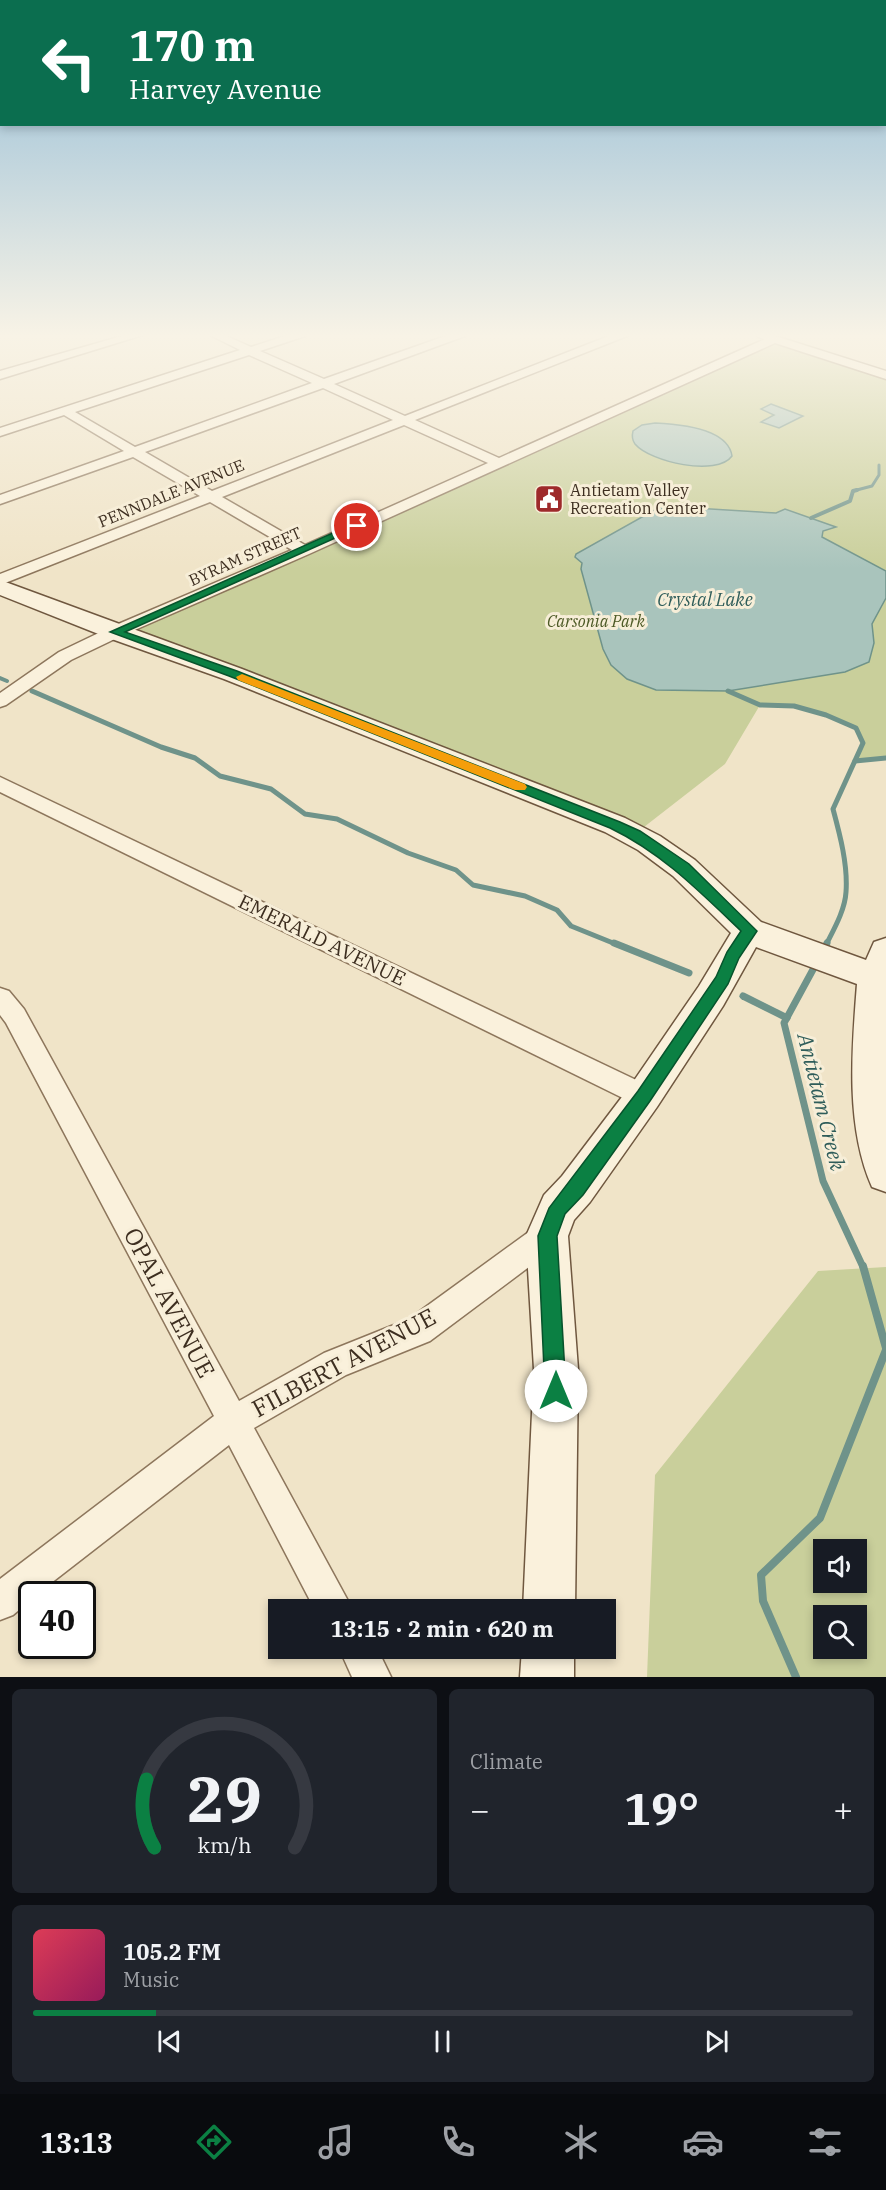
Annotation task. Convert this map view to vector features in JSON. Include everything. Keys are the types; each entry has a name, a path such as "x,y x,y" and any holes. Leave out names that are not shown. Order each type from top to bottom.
{"street":[{"path":"0,432 61,412"},
{"path":"67,412 304,551"},
{"path":"0,500 245,412"},
{"path":"386,412 499,463"},
{"name":"PENNDALE AVENUE","path":"0,580 427,412"},
{"name":"BYRAM STREET","path":"0,701 65,656 612,412"},
{"path":"0,587 233,674 625,830 684,868 749,931 838,964 880,964 870,1045 871,1090 877,1134 886,1173"},
{"name":"EMERALD AVENUE","path":"0,784 644,1096"},
{"path":"549,1599 556,1369 547,1236 558,1208 576,1189 644,1096 722,980 733,956 749,931"},
{"name":"OPAL AVENUE","path":"0,998 15,1016 329,1599"},
{"name":"FILBERT AVENUE","path":"0,1602 56,1556 232,1422 335,1364 419,1330 547,1236"},
{"path":"363,1659 372,1677"},
{"path":"547,1677 548,1659"}],"green space":[{"name":"Carsonia Park","path":"610,412 886,412 886,757 855,761 863,743 856,728 843,722 809,711 760,705 725,764 635,834 115,632"},
{"path":"886,1267 886,1677 647,1677 655,1475 818,1271"}],"water":[{"path":"768,412 793,412 803,416 779,428 761,422 774,415"},
{"path":"655,423 688,426 712,434 721,439 732,456 713,466 699,466 684,465 654,456 635,444 632,436 633,431 642,425"},
{"name":"Crystal Lake","path":"678,507 776,513 785,509 836,527 823,531 822,537 886,571 886,598 872,624 874,643 869,662 845,672 728,691 656,690 627,679 611,665 603,649 581,569 582,563 575,557 576,554 658,508"}],"waterway":[{"path":"853,491 872,486 879,475 879,465"},
{"path":"853,491 857,490"},
{"path":"811,518 850,501 853,491"},
{"path":"0,678 7,681"},
{"path":"32,691 161,747 195,758 220,776 271,789 305,814 337,819 408,853 456,870 473,885 525,896 557,910 571,926 618,945"},
{"name":"Antietam Creek","path":"728,691 760,705 794,706 826,715 856,728 863,743 833,809 845,861 846,892 836,926 826,945"},
{"name":"Antietam Creek","path":"855,761 886,758"},
{"path":"614,943 689,973"},
{"name":"Antietam Creek","path":"823,951 826,945"},
{"name":"Antietam Creek","path":"787,1018 816,964"},
{"path":"743,996 787,1018"},
{"name":"Antietam Creek","path":"787,1018 784,1023 823,1181 863,1267"},
{"name":"Antietam Creek","path":"863,1266 886,1348"},
{"name":"Antietam Creek","path":"796,1677 763,1601 761,1575 820,1518 886,1350"}],"slow traffic":[{"path":"242,677 520,787"}],"place":[{"name":"Antietam Valley Recreation Center","path":"549,499"}],"route":[{"path":"357,526 116,632 233,674 635,834 684,868 749,931 733,956 722,980 644,1096 576,1189 558,1208 547,1236 556,1391"}]}
